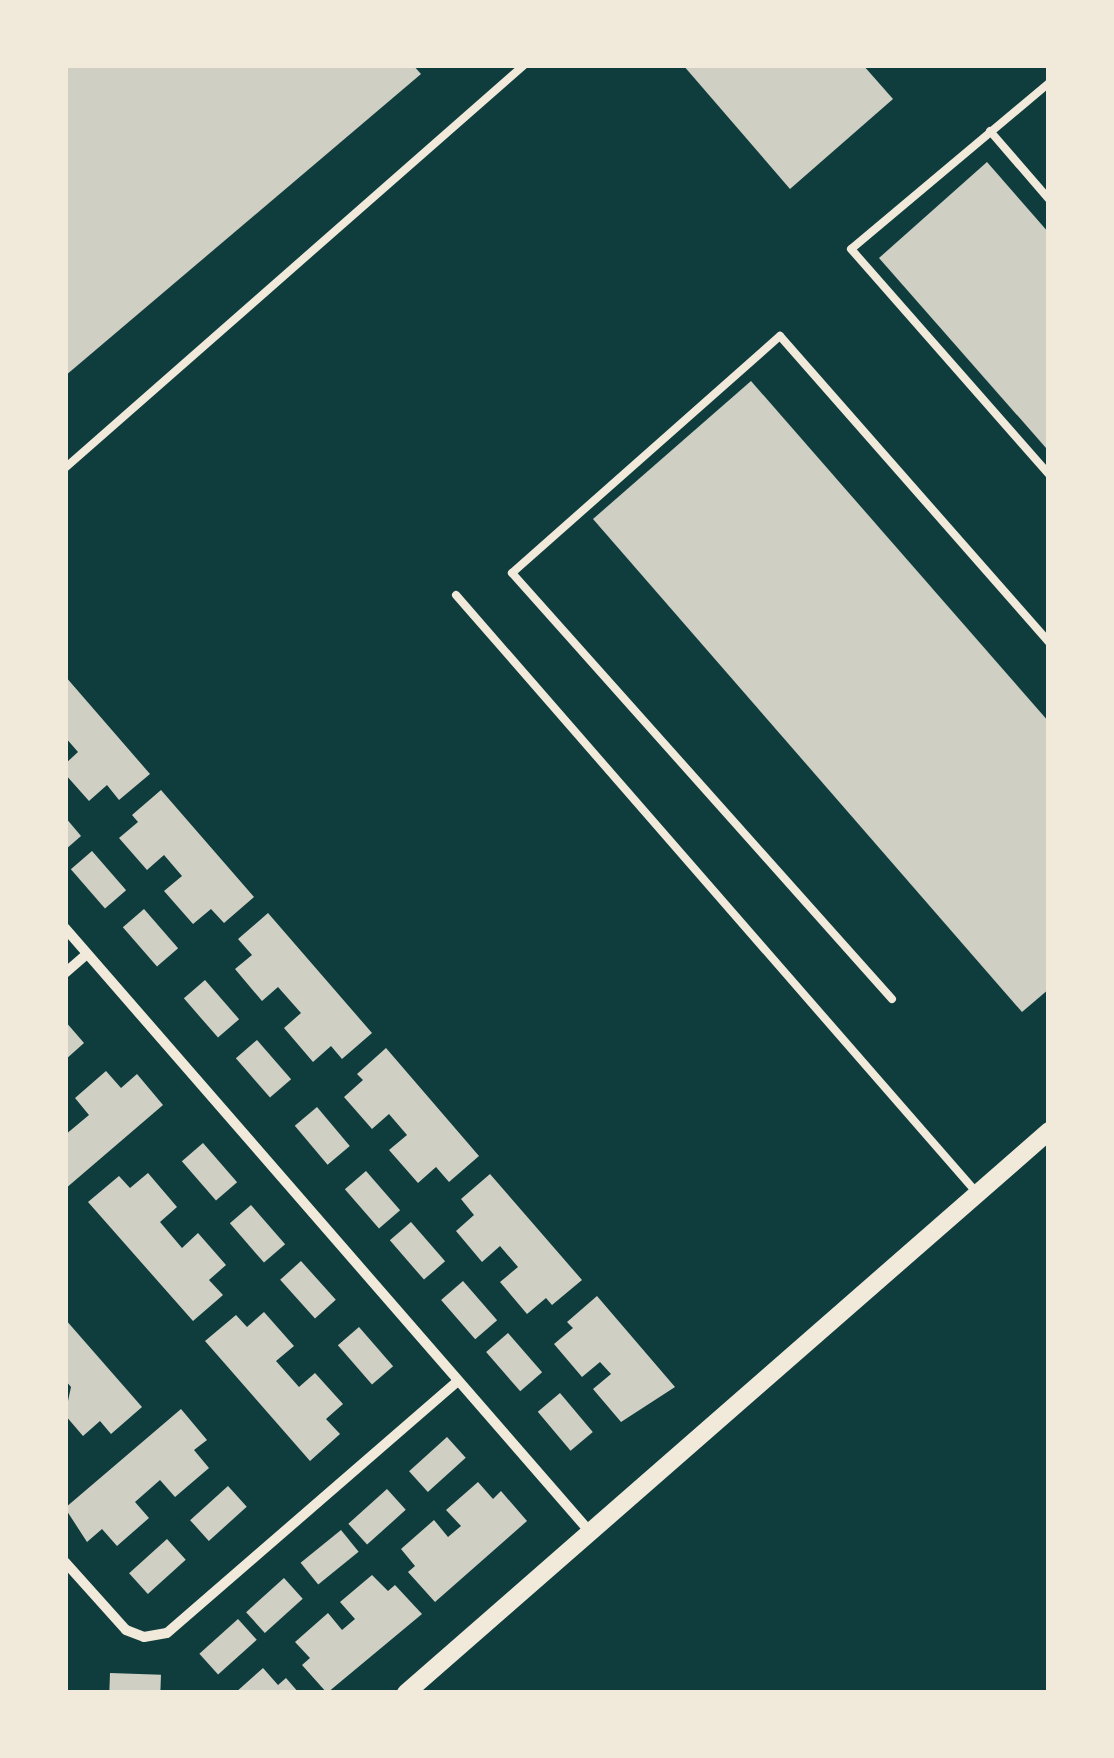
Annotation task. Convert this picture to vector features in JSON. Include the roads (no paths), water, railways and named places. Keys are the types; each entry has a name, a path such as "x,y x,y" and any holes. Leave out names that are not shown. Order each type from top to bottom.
{"street":[{"path":"65,928 591,1533"},
{"path":"65,973 87,954"},
{"path":"406,1693 1049,1130"},
{"path":"65,1562 117,1622 144,1637 172,1630 457,1382"}],"lane":[{"path":"65,468 524,65"},
{"path":"1049,83 851,250 1049,474"},
{"path":"990,131 1049,200"},
{"path":"892,998 512,573 780,336 1049,642"},
{"path":"456,595 976,1193"}]}
